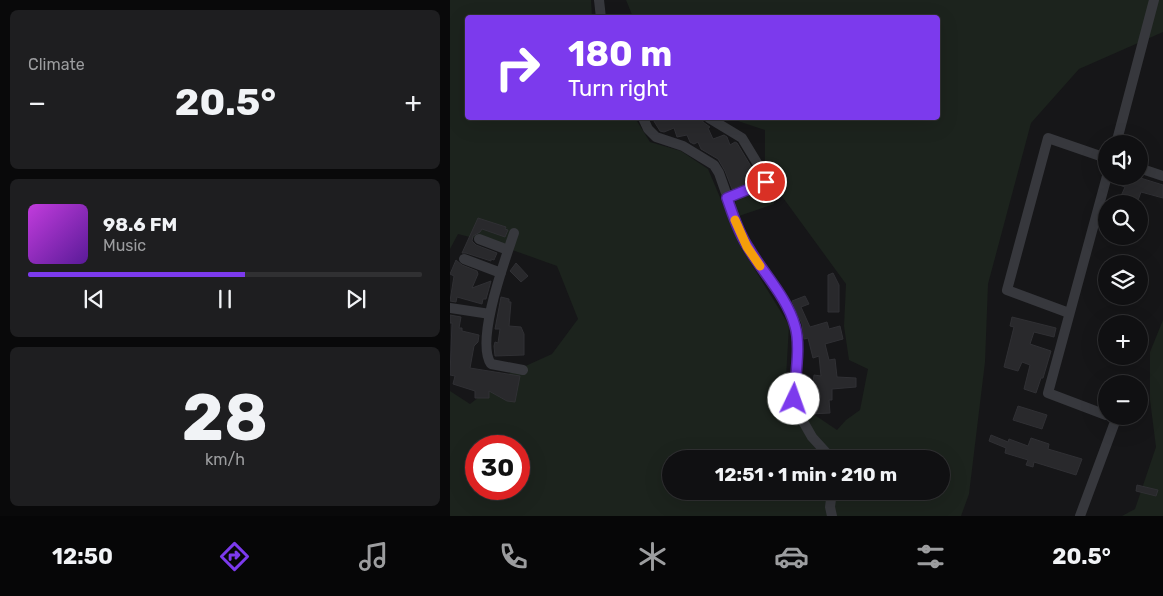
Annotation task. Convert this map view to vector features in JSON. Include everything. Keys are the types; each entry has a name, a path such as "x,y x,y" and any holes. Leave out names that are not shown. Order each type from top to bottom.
{"street":[{"path":"599,0 601,15"},
{"path":"1119,135 1157,3"},
{"path":"644,120 648,129 656,137 683,146 714,165 747,247 788,307 796,326 798,350 794,399 800,416 812,437 824,450"},
{"path":"713,120 742,138 765,176 766,182 727,198"},
{"path":"1070,313 1007,290 1048,138 1098,155"},
{"path":"1148,171 1163,176"},
{"path":"1098,412 1048,393 1105,185"},
{"path":"514,233 490,314 486,356 491,364 523,370"},
{"path":"479,239 508,250"},
{"path":"464,259 501,273"},
{"path":"450,308 490,314"},
{"path":"1080,516 1114,425"},
{"path":"831,500 832,516"}],"shaded area":[{"path":"450,0 591,0 592,15 465,15 465,120 636,120 650,142 681,151 708,169 741,247 789,325 785,395 837,430 846,420 860,410 868,369 849,360 844,326 846,284 765,173 765,130 735,120 940,120 940,15 632,15 626,0 1163,0 1163,32 1079,69 1031,123 988,284 985,362 969,494 961,516 450,516 450,391 470,404 510,373 552,354 578,319 557,266 493,243 458,234 450,249"},
{"path":"768,182 774,204 736,217 735,194"},
{"path":"1163,320 1163,516 1122,516 1135,509 1156,447 1150,400 1150,352"}],"building":[{"path":"653,120 702,120 710,127 708,128 713,139 724,135 727,137 730,145 735,142 737,143 758,178 732,189 718,159 701,149 698,142 694,144 690,142 687,135 677,137 674,128 664,132 660,131"},
{"path":"1148,180 1163,185 1163,198 1141,192 1140,195 1121,195 1125,187 1119,185 1148,185"},
{"path":"478,218 506,227 505,229 508,230 505,237 482,229 473,236 472,241 476,245 497,253 494,260 491,259 491,261 462,253"},
{"path":"456,260 462,265 477,271 478,274 472,288 491,281 486,299 483,299 482,304 457,297 456,302 450,301 454,276 450,274"},
{"path":"516,263 528,276 521,282 510,271"},
{"path":"833,273 839,285 839,312 828,312 828,275"},
{"path":"805,296 809,304 801,307 810,327 827,322 829,329 840,326 843,339 825,344 829,360 835,359 837,377 856,378 856,387 832,389 832,400 829,400 830,413 809,414 814,375 821,376 819,356 813,358 808,338 804,339 802,324 792,301"},
{"path":"501,297 509,299 509,302 511,302 509,326 521,327 524,334 524,355 495,356 494,346 495,342 498,343 500,329 495,329"},
{"path":"450,315 461,317 459,328 462,328 462,331 479,335 478,342 474,346 470,368 520,376 515,402 507,401 489,391 489,398 475,398 475,391 453,384 455,376 450,375 452,323 450,323"},
{"path":"1012,317 1056,328 1054,337 1034,332 1030,344 1051,351 1043,378 1041,378 1036,393 1024,389 1030,365 1022,362 1018,371 1004,367 1014,327 1010,326"},
{"path":"1018,406 1047,415 1042,429 1013,420"},
{"path":"991,435 1008,442 1009,439 1028,446 1031,438 1049,444 1048,449 1082,459 1076,475 1034,462 1033,467 1026,465 1028,460 1005,453 1006,448 989,441"},
{"path":"1137,485 1158,490 1156,496 1136,491"}],"slow traffic":[{"path":"735,220 747,247 760,266"}],"route":[{"path":"766,182 727,198 747,247 788,307 796,326 798,350 794,379 794,399"}]}
